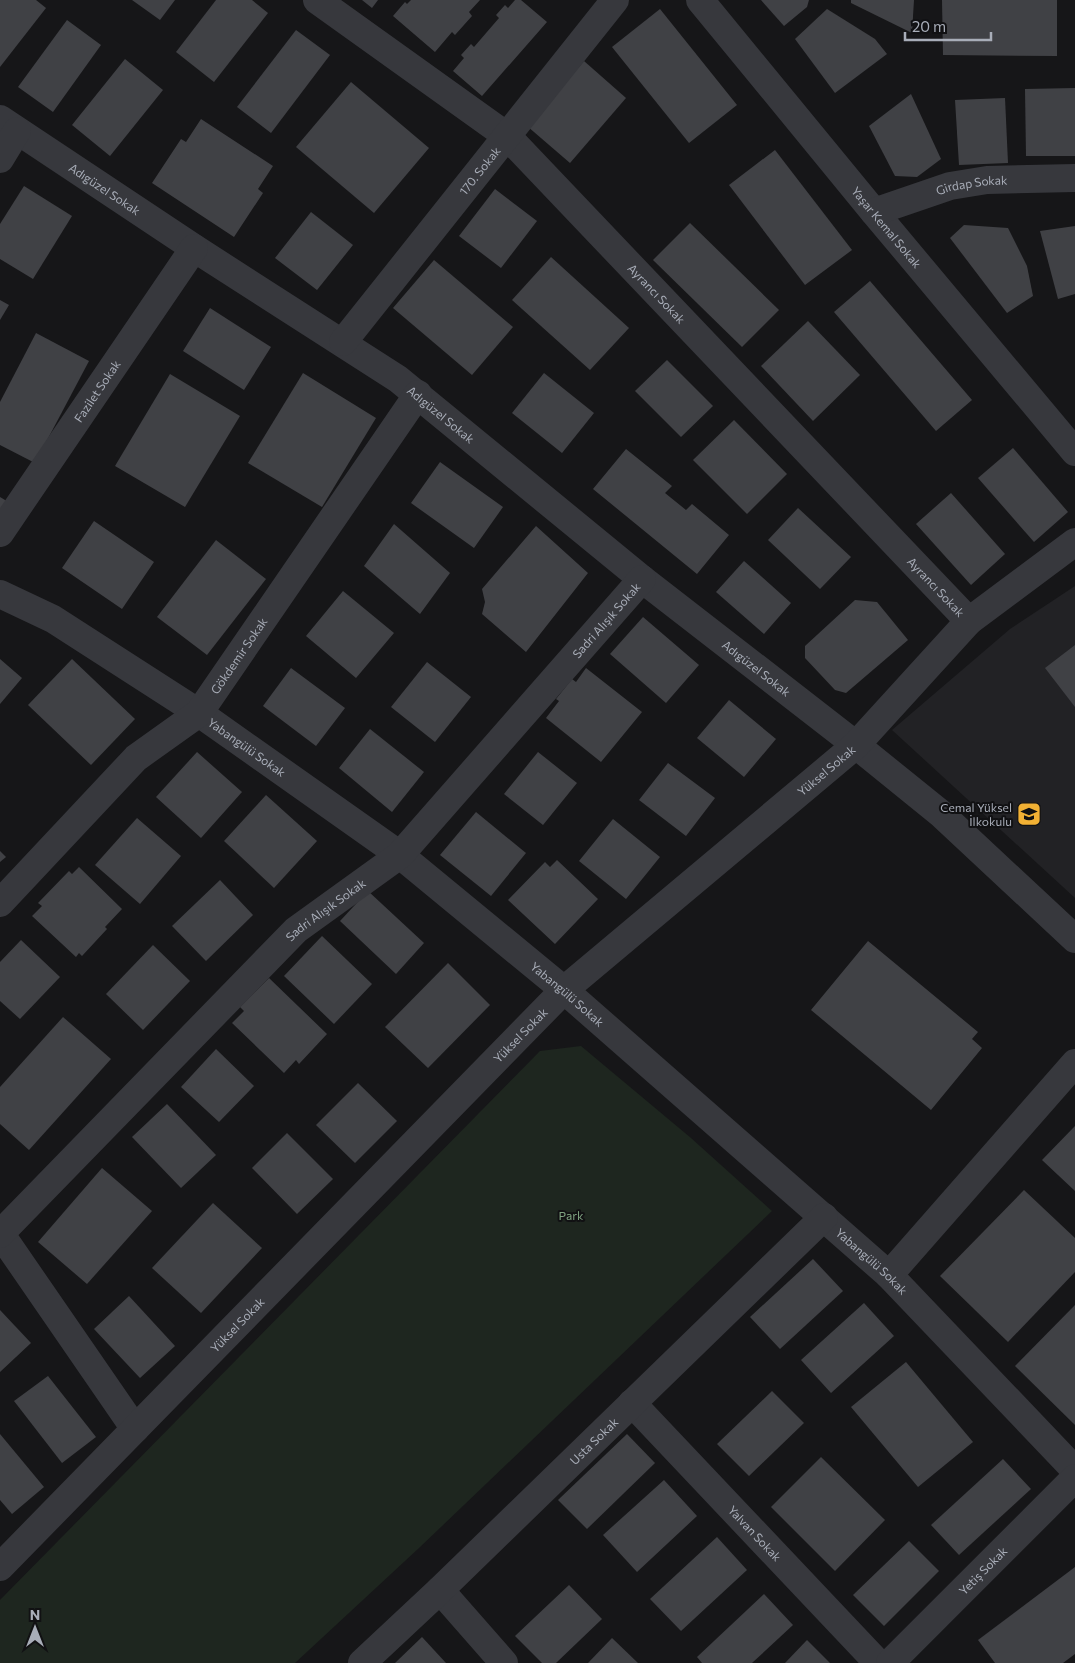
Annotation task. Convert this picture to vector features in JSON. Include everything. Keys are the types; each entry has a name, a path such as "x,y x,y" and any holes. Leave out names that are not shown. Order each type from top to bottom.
{"street":[{"name":"Ayrancı Sokak","path":"317,0 507,136 969,620"},
{"name":"170. Sokak","path":"342,342 615,0"},
{"name":"Yaşar Kemal Sokak","path":"700,0 1075,452"},
{"path":"0,159 9,125"},
{"name":"Adıgüzel Sokak","path":"9,125 194,248 342,342 418,394 642,578 940,813 1075,939"},
{"name":"Girdap Sokak","path":"874,212 950,186 988,180 1075,178"},
{"name":"Fazilet Sokak","path":"0,533 194,248"},
{"name":"Gökdemir Sokak","path":"0,903 136,758 199,713 418,394"},
{"name":"Yüksel Sokak","path":"0,1567 564,990 856,745 969,620 1075,542"},
{"name":"Sadri Alışık Sokak","path":"0,1234 296,930 400,855 642,578"},
{"name":"Yabangülü Sokak","path":"0,594 53,619 199,713 400,855 564,990 890,1275 1075,1470"},
{"path":"890,1275 1075,1063"},
{"name":"Usta Sokak","path":"362,1663 440,1590 824,1217"},
{"path":"0,1234 135,1430"},
{"name":"Yalvan Sokak","path":"632,1403 878,1663"},
{"name":"Yetiş Sokak","path":"890,1663 1075,1478"},
{"path":"440,1590 504,1663"}],"shaded area":[{"name":"Cemal Yüksel İlkokulu","path":"1075,586 1075,898 892,730 1010,629"}],"green space":[{"name":"Park","path":"581,1046 691,1138 772,1211 419,1548 295,1663 0,1663 0,1600 540,1051"}],"building":[{"path":"0,0 36,0 46,8 0,67"},
{"path":"132,0 175,0 160,20"},
{"path":"216,0 252,0 268,13 214,82 176,52"},
{"path":"362,0 378,0 372,8"},
{"path":"411,0 480,0 469,12 472,16 455,35 452,32 435,52 393,16 405,2 407,4"},
{"path":"515,0 521,0 547,22 482,96 453,71 464,58 461,55 471,44 474,47 499,18 496,15 505,5 508,8"},
{"path":"761,0 809,0 807,7 784,26"},
{"path":"851,0 914,0 912,33 851,3"},
{"path":"942,0 1057,0 1057,56 943,55"},
{"path":"660,9 737,105 689,143 612,47"},
{"path":"827,9 875,39 887,54 835,93 795,39"},
{"path":"67,20 101,45 53,112 18,87"},
{"path":"296,30 330,55 271,133 237,107"},
{"path":"125,59 163,90 110,156 72,125"},
{"path":"584,61 626,98 570,163 527,126"},
{"path":"351,82 429,148 374,213 296,147"},
{"path":"1075,88 1075,156 1026,156 1025,89"},
{"path":"911,94 941,159 917,177 895,176 869,126"},
{"path":"1005,98 1008,163 959,165 955,100"},
{"path":"201,119 273,166 258,189 263,193 234,237 152,183 181,139 186,142"},
{"path":"775,150 852,250 805,285 729,185"},
{"path":"24,186 72,216 33,279 0,259 0,224"},
{"path":"495,189 537,221 501,268 459,236"},
{"path":"311,212 353,245 317,290 275,258"},
{"path":"690,223 779,310 742,347 653,260"},
{"path":"964,225 1008,228 1027,266 1033,296 1007,313 950,238"},
{"path":"1075,226 1075,294 1058,299 1040,231"},
{"path":"551,257 629,328 590,370 512,300"},
{"path":"434,260 513,327 472,375 393,308"},
{"path":"870,281 972,400 936,431 834,312"},
{"path":"0,300 9,305 0,320"},
{"path":"210,308 271,347 244,390 183,351"},
{"path":"808,321 860,375 813,421 761,366"},
{"path":"36,333 89,361 35,463 0,445 0,402"},
{"path":"667,360 713,406 681,437 635,391"},
{"path":"303,373 376,418 322,507 248,463"},
{"path":"544,373 594,413 562,453 512,413"},
{"path":"170,374 240,416 185,507 115,466"},
{"path":"734,420 787,474 747,514 693,460"},
{"path":"1013,448 1068,512 1034,542 978,478"},
{"path":"626,449 672,486 665,493 686,510 692,504 729,535 697,574 593,489"},
{"path":"440,462 503,507 474,548 411,503"},
{"path":"951,493 1005,554 971,585 916,524"},
{"path":"0,497 10,503 0,518"},
{"path":"798,508 851,557 820,589 768,540"},
{"path":"94,521 154,562 122,609 62,568"},
{"path":"394,524 450,573 420,614 364,566"},
{"path":"536,526 588,573 526,652 482,614 485,602 482,589"},
{"path":"216,540 266,579 207,655 157,617"},
{"path":"744,561 791,603 764,634 716,592"},
{"path":"343,591 394,633 356,678 306,636"},
{"path":"855,600 877,602 908,640 846,693 835,690 805,658 805,646"},
{"path":"643,617 699,665 666,703 610,654"},
{"path":"1075,645 1075,707 1045,668"},
{"path":"0,659 22,678 0,704"},
{"path":"72,659 135,719 91,765 28,705"},
{"path":"427,662 471,697 435,742 391,707"},
{"path":"291,668 345,708 316,746 263,706"},
{"path":"586,668 642,712 601,762 546,718 559,701 556,699 572,679 576,682"},
{"path":"729,700 776,739 744,777 697,738"},
{"path":"370,729 424,772 392,812 339,768"},
{"path":"197,752 242,792 201,838 156,797"},
{"path":"538,752 577,783 543,825 504,794"},
{"path":"668,763 715,798 686,836 639,800"},
{"path":"266,795 317,841 274,888 224,841"},
{"path":"476,812 526,853 491,896 440,855"},
{"path":"137,818 181,856 140,904 95,865"},
{"path":"613,819 660,857 626,899 579,861"},
{"path":"0,851 6,857 0,862"},
{"path":"557,860 598,899 555,944 508,900 545,862 550,867"},
{"path":"79,867 122,909 105,927 107,929 82,956 79,953 76,957 32,916 42,906 38,903 69,871 72,874"},
{"path":"220,880 253,915 206,961 172,926"},
{"path":"368,891 424,943 396,974 340,921"},
{"path":"322,936 372,984 334,1024 284,976"},
{"path":"21,940 60,977 20,1019 0,1001 0,962"},
{"path":"868,941 978,1032 972,1039 982,1048 931,1110 811,1010"},
{"path":"153,945 190,981 143,1030 106,994"},
{"path":"448,963 490,1005 428,1068 385,1027"},
{"path":"269,978 327,1034 299,1064 296,1060 284,1073 232,1023 244,1011 240,1007"},
{"path":"63,1017 111,1059 29,1150 0,1124 0,1087"},
{"path":"216,1049 254,1086 219,1122 181,1087"},
{"path":"358,1083 397,1121 355,1163 316,1125"},
{"path":"167,1104 216,1155 181,1188 132,1137"},
{"path":"1075,1126 1075,1191 1042,1160"},
{"path":"287,1133 333,1179 297,1214 252,1168"},
{"path":"102,1168 152,1211 87,1284 38,1242"},
{"path":"1024,1190 1075,1238 1075,1272 1008,1342 940,1276"},
{"path":"213,1203 262,1248 201,1313 152,1268"},
{"path":"813,1259 843,1291 780,1349 750,1317"},
{"path":"129,1296 175,1346 140,1378 94,1329"},
{"path":"864,1303 894,1336 831,1393 801,1360"},
{"path":"1075,1305 1075,1425 1015,1366"},
{"path":"0,1310 31,1343 0,1372"},
{"path":"906,1362 973,1442 918,1487 851,1407"},
{"path":"48,1376 96,1437 62,1463 14,1401"},
{"path":"772,1391 804,1423 749,1476 717,1444"},
{"path":"0,1434 44,1487 12,1514 0,1500"},
{"path":"627,1434 655,1463 587,1529 558,1500"},
{"path":"821,1457 885,1520 835,1571 771,1507"},
{"path":"1003,1459 1031,1489 959,1555 931,1525"},
{"path":"664,1480 697,1516 637,1572 603,1535"},
{"path":"717,1537 747,1570 681,1631 650,1599"},
{"path":"909,1541 939,1571 884,1626 853,1595"},
{"path":"1075,1567 1075,1654 1063,1663 995,1663 978,1640"},
{"path":"569,1585 602,1619 556,1663 542,1663 515,1636"},
{"path":"764,1594 793,1625 752,1663 702,1663 697,1657"},
{"path":"422,1637 446,1663 395,1663"},
{"path":"612,1638 638,1663 588,1663"},
{"path":"807,1640 830,1663 785,1663"}],"place":[{"name":"Cemal Yüksel İlkokulu","path":"1029,814"}]}
